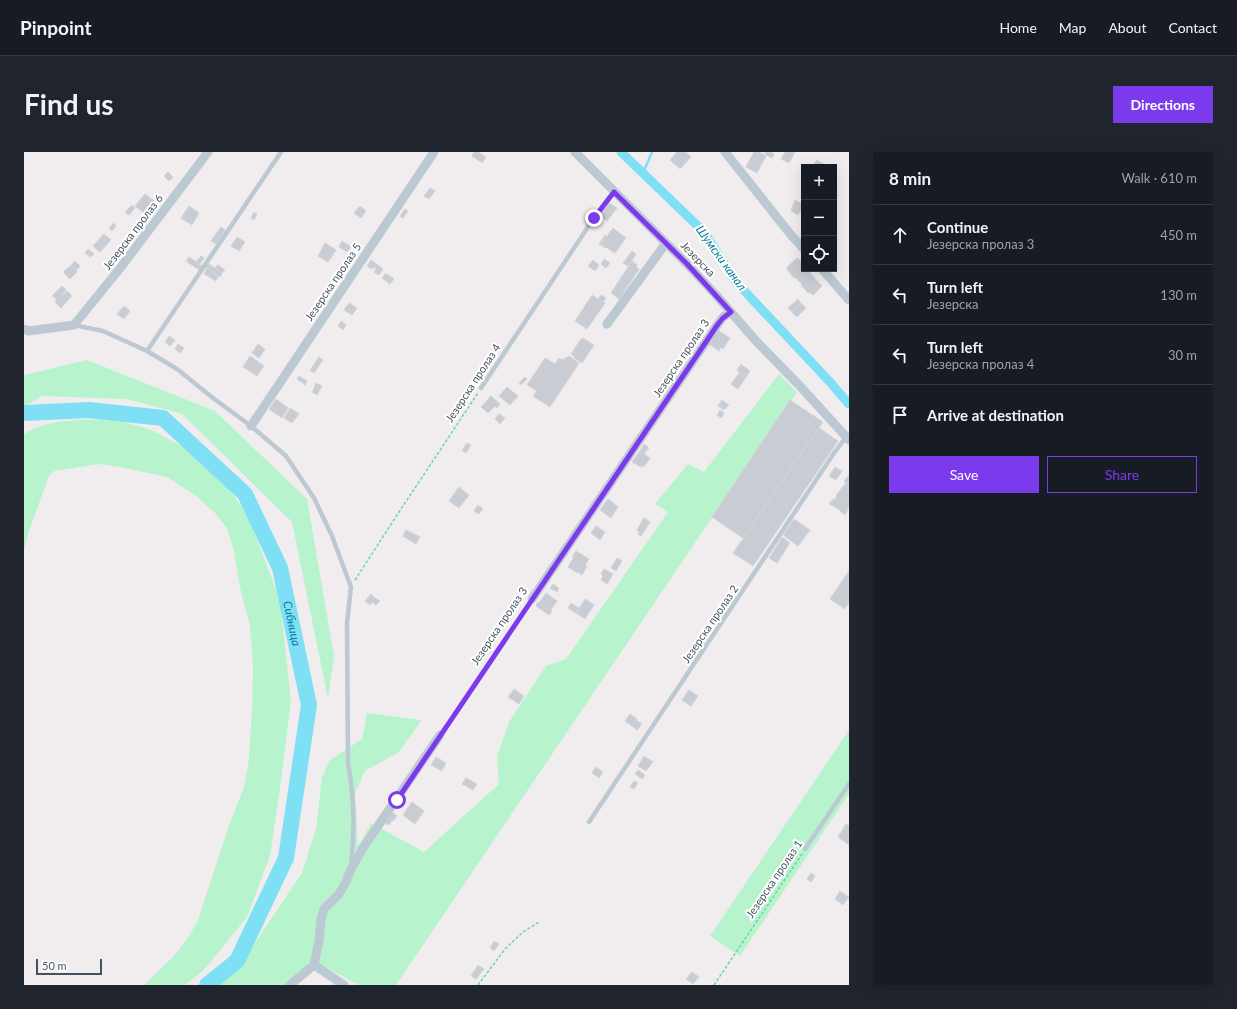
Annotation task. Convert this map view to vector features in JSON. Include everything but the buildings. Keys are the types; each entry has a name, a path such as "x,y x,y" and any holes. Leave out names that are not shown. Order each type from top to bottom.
{"street":[{"name":"Језерска пролаз 6","path":"74,324 121,267 208,152"},
{"name":"Језерска пролаз 5","path":"251,426 434,152"},
{"name":"Језерска","path":"575,152 687,264 756,341 848,438"},
{"path":"725,152 801,247"},
{"path":"607,324 666,243"},
{"path":"825,272 849,300"},
{"name":"Језерска пролаз 3","path":"532,599 718,324 731,312"},
{"path":"24,329 28,331 74,324"},
{"path":"290,985 314,965 324,909 339,894 363,848 440,735"},
{"path":"314,965 344,985"}],"lane":[{"path":"147,351 281,152"},
{"name":"Језерска пролаз 4","path":"481,388 594,218 614,192"},
{"path":"74,324 102,331 147,351 178,369 213,398 251,426 286,456 314,498 332,536 351,587 347,623 348,762 352,784 353,836 351,869"},
{"name":"Језерска пролаз 2","path":"589,822 834,453 848,438"},
{"name":"Језерска пролаз 1","path":"805,849 849,784"}],"path":[{"name":"Језерска пролаз 4","path":"351,587 481,388"},
{"name":"Језерска пролаз 3","path":"440,735 532,599"},
{"name":"Језерска пролаз 1","path":"714,985 805,849"},
{"path":"478,985 505,949 523,932 539,922"}],"green space":[{"path":"87,360 215,411 307,499 334,656 328,699 292,522 182,414 126,399 42,396 24,407 24,375"},
{"path":"779,374 797,392 396,985 359,985 323,966 287,985 218,985 240,965 302,873 316,829 322,777 330,760 362,739 367,713 422,720 399,752 365,771 355,794 358,846 371,824 424,852 499,784 497,756 509,722 546,666 566,659 668,512 655,504 688,464 704,472"},
{"path":"113,419 149,429 182,446 229,489 248,516 280,600 291,701 270,856 247,917 204,970 185,985 144,985 173,957 188,938 198,920 228,828 244,787 249,759 252,711 253,666 250,626 240,588 234,551 227,528 215,513 195,495 167,477 99,464 54,471 49,476 29,531 24,551 24,434 33,429 55,422"},
{"path":"849,730 849,794 740,956 710,936"}],"waterway":[{"name":"Шумски канал","path":"621,152 704,232 736,282 849,404"},
{"path":"643,173 652,152"},
{"name":"Сибница","path":"24,413 89,410 163,418 245,494 280,568 309,705 286,858 237,961 207,985"}],"route":[{"path":"397,800 718,324 731,312 687,264 614,192 594,218"}]}
